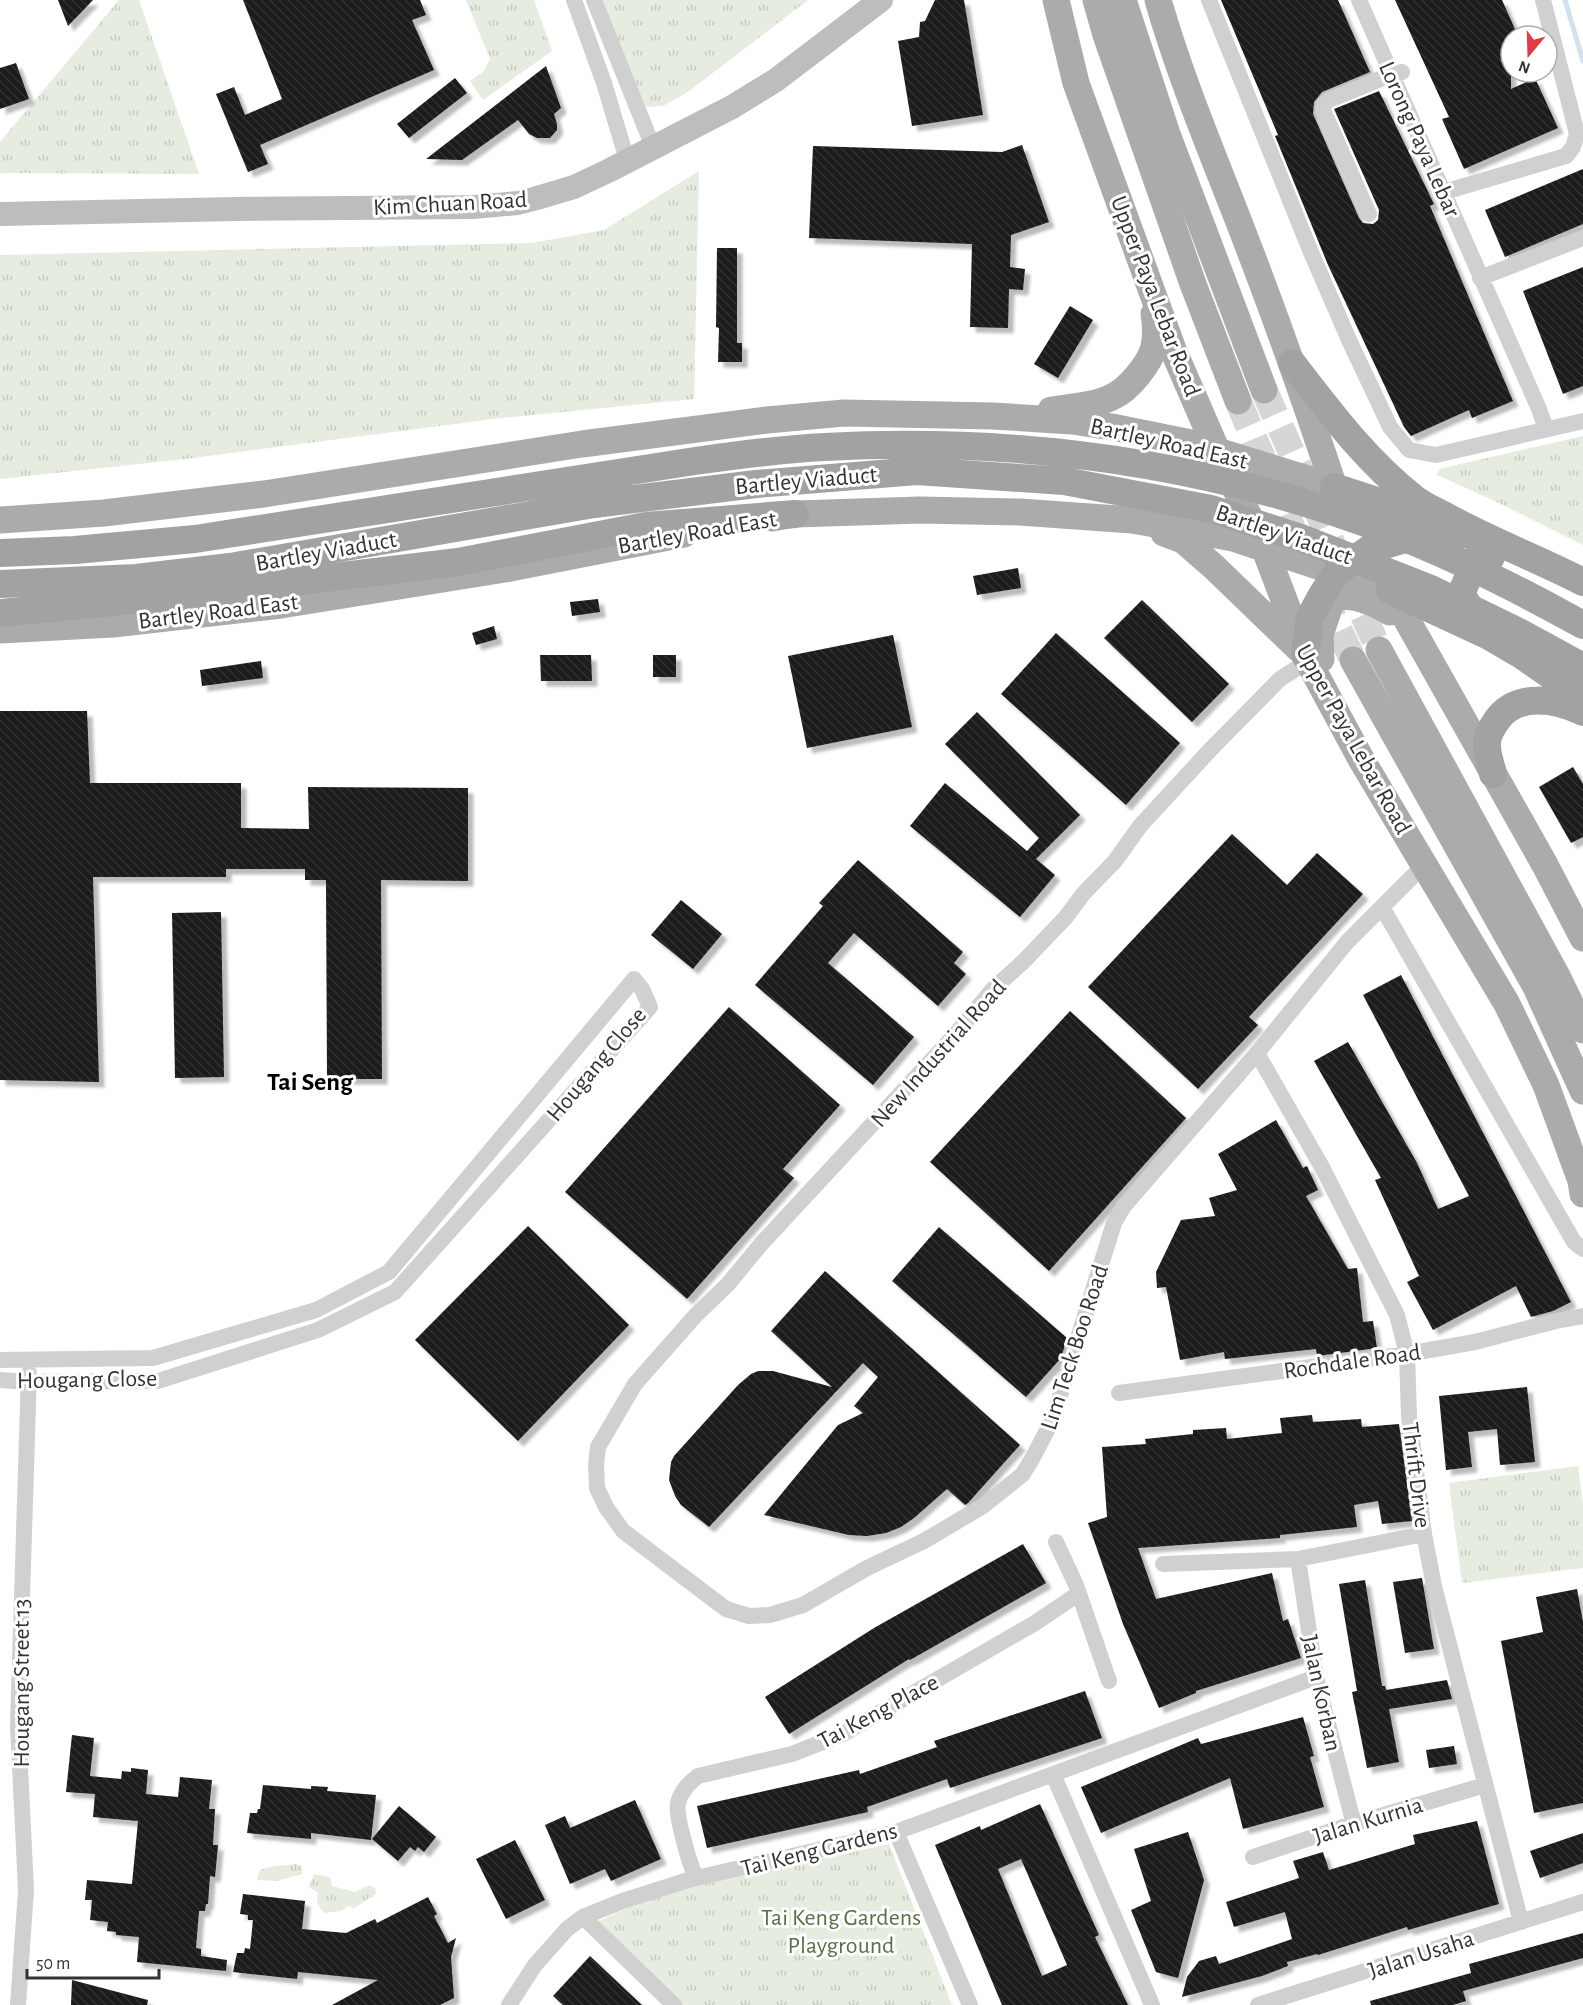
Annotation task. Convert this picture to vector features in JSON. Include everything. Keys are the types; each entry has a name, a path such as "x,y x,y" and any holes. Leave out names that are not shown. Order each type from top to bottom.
{"highway":[{"path":"1292,363 1335,419 1374,462 1416,500 1477,534"},
{"name":"Bartley Viaduct","path":"0,553 75,550 195,539 762,452 822,447 950,445 1067,453 1128,461 1251,487 1326,509 1387,531 1531,596 1583,625"},
{"name":"Bartley Viaduct","path":"0,584 136,578 230,567 594,504 756,484 916,471 1064,481 1211,509 1301,538 1431,589 1517,631 1583,667"},
{"path":"1334,487 1477,534 1583,582"},
{"path":"0,614 185,595 458,562 646,526 795,514"},
{"path":"1306,658 1310,617 1337,572 1368,550 1418,535 1477,534"},
{"path":"1486,635 1461,594 1477,557 1532,558"},
{"path":"1390,590 1486,635 1523,656 1583,698"},
{"path":"1493,774 1486,744 1492,727 1502,714 1521,703 1540,700 1564,703 1583,712"}],"main road":[{"name":"Kim Chuan Road","path":"0,214 473,207 518,203 573,187 732,107 776,80 881,0"},
{"name":"Upper Paya Lebar Road","path":"1056,0 1076,83 1174,352 1217,451 1264,547 1306,658 1424,865 1508,1004 1546,1085 1583,1194"},
{"name":"Upper Paya Lebar Road","path":"1096,0 1106,35 1193,284 1238,401"},
{"path":"1123,0 1167,134 1264,390"},
{"path":"1158,0 1167,32 1208,146 1292,363 1334,487 1583,938"},
{"path":"993,416 1078,407 1113,397 1128,387 1140,373 1153,349 1156,328 1152,297 1145,272"},
{"name":"Bartley Road East","path":"0,519 104,513 264,494 582,444 767,420 844,413 993,416 1112,427 1191,443 1334,487"},
{"name":"Bartley Road East","path":"0,630 113,624 281,605 506,568 795,514 920,510 1020,512 1132,520 1233,538 1390,590"},
{"path":"1132,520 1183,540 1214,567 1306,658"},
{"path":"1323,690 1320,635 1332,599 1340,596 1369,600 1408,622"},
{"path":"1378,650 1558,978 1583,1030"},
{"name":"Upper Paya Lebar Road","path":"1353,660 1536,987 1583,1091"}],"street":[{"path":"574,0 604,83 627,160"},
{"path":"594,0 653,147"},
{"path":"1209,0 1349,340 1390,427 1409,450 1436,454 1583,421"},
{"name":"Lorong Paya Lebar","path":"1359,0 1397,73 1443,192 1546,429"},
{"path":"1443,192 1566,156 1573,147 1577,134 1544,0"},
{"path":"1369,214 1323,110 1324,104 1397,73"},
{"path":"1480,278 1583,238"},
{"name":"New Industrial Road","path":"596,1465 598,1447 635,1384 955,1035 993,989 1024,962 1066,917 1083,894 1115,861 1140,826 1210,750 1280,679 1306,658"},
{"name":"Lim Teck Boo Road","path":"596,1465 597,1488 606,1507 623,1531 726,1609 749,1616 770,1615 803,1605 867,1568 924,1541 983,1506 1022,1475 1052,1421 1114,1223 1124,1206 1257,1053 1347,942 1424,865"},
{"path":"1382,907 1574,1242 1583,1249"},
{"name":"Hougang Close","path":"0,1360 153,1358 316,1310 389,1272 634,979 642,989 650,1007 395,1292 318,1330 158,1381 28,1382 0,1380"},
{"name":"Thrift Drive","path":"1257,1053 1323,1169 1397,1315 1407,1354 1407,1397 1424,1534 1434,1586 1521,1922"},
{"name":"Rochdale Road","path":"1119,1393 1407,1354 1475,1342 1583,1316"},
{"name":"Hougang Street 13","path":"18,2005 26,1890 18,1725 29,1360"},
{"path":"1163,1564 1298,1559 1424,1534"},
{"path":"1056,1542 1078,1594 1109,1681"},
{"name":"Jalan Korban","path":"1298,1559 1316,1677 1354,1825"},
{"name":"Tai Keng Place","path":"696,1878 686,1848 677,1805 686,1785 698,1776 792,1754 843,1734 1035,1623 1078,1594"},
{"name":"Tai Keng Gardens","path":"509,2005 535,1965 567,1929 583,1917 625,1900 696,1878 896,1832 1316,1677"},
{"path":"1053,1774 1152,2005"},
{"name":"Jalan Kurnia","path":"1253,1857 1485,1785"},
{"path":"896,1832 970,2005"},
{"name":"Jalan Usaha","path":"1258,2005 1583,1902"},
{"path":"583,1917 674,2005"}],"green space":[{"path":"119,0 139,0 199,174 0,173 0,142"},
{"path":"466,0 534,0 552,51 483,100 470,81 484,71 490,59"},
{"path":"597,0 808,0 688,92 663,106 648,107 628,93"},
{"path":"699,171 694,399 493,419 185,459 0,479 0,255 532,243 604,230"},
{"path":"1583,436 1583,545 1437,475 1439,469"},
{"path":"1578,1466 1583,1504 1583,1568 1462,1583 1449,1483"},
{"name":"Tai Keng Gardens Playground","path":"889,1844 952,2005 682,2005 597,1922 647,1899 684,1888"},
{"path":"296,1864 301,1866 303,1874 276,1881 257,1880 260,1870"},
{"path":"314,1874 330,1877 332,1886 355,1892 369,1885 375,1888 376,1894 354,1908 348,1906 341,1911 324,1913 317,1903 318,1893 309,1887"}],"building":[{"path":"58,0 93,0 68,26"},
{"path":"243,0 420,0 426,15 412,20 434,70 260,145 268,164 248,172 216,94 234,87 245,115 282,99"},
{"path":"935,0 964,0 983,115 912,126 898,41 919,37 920,22 925,21"},
{"path":"1221,0 1338,0 1370,72 1322,92 1314,102 1313,114 1359,218 1363,223 1373,224 1378,220 1379,210 1334,109 1379,91 1434,204 1430,206 1513,401 1472,418 1469,410 1411,436 1404,427 1328,265 1275,136 1278,135"},
{"path":"1395,0 1502,0 1513,24 1499,24 1499,84 1511,84 1511,89 1522,84 1538,84 1558,128 1464,169 1442,119 1449,117"},
{"path":"16,63 29,99 0,109 0,68"},
{"path":"546,66 561,108 554,114 557,130 550,138 537,138 529,134 518,120 462,160 426,159"},
{"path":"455,78 467,93 409,138 397,124"},
{"path":"1022,145 1049,222 1011,235 1010,267 1025,269 1023,290 1009,289 1008,328 970,327 972,244 809,238 813,146 1002,152"},
{"path":"1583,169 1583,224 1505,257 1485,210"},
{"path":"717,248 737,248 737,343 742,343 742,362 718,362"},
{"path":"1583,267 1583,386 1563,394 1523,291"},
{"path":"1070,306 1093,320 1058,378 1034,364"},
{"path":"1018,568 1021,588 977,595 973,576"},
{"path":"598,599 600,612 572,616 570,602"},
{"path":"1142,600 1229,684 1192,722 1104,638"},
{"path":"494,626 497,639 476,645 472,633"},
{"path":"1056,633 1180,743 1126,805 1001,694"},
{"path":"893,635 912,727 807,748 788,656"},
{"path":"540,655 591,655 592,681 541,681"},
{"path":"653,655 676,655 676,677 653,677"},
{"path":"261,661 263,678 202,686 200,670"},
{"path":"0,711 87,711 90,783 241,783 241,828 309,829 308,787 468,788 468,881 381,880 382,1079 327,1079 326,880 305,880 305,869 226,869 226,877 93,877 99,1082 0,1080"},
{"path":"977,712 1080,815 1036,859 1055,875 1020,917 910,826 945,783 1027,851 1039,838 945,744"},
{"path":"1573,767 1583,784 1583,837 1571,843 1539,787"},
{"path":"1232,834 1287,885 1317,853 1363,894 1249,1017 1258,1025 1198,1089 1088,987"},
{"path":"858,860 963,952 954,963 966,974 938,1006 854,933 828,963 914,1037 873,1085 755,985 823,906 819,903"},
{"path":"681,900 722,934 693,969 651,935"},
{"path":"221,912 224,1077 175,1078 172,913"},
{"path":"1401,975 1571,1302 1553,1311 1531,1317 1516,1286 1433,1330 1407,1282 1419,1276 1375,1180 1381,1178 1314,1061 1348,1042 1417,1163 1438,1209 1469,1196 1363,995"},
{"path":"729,1007 840,1105 783,1169 794,1178 687,1299 565,1192"},
{"path":"1070,1011 1186,1118 1049,1271 930,1162"},
{"path":"1276,1120 1303,1168 1307,1166 1318,1190 1306,1196 1348,1269 1357,1268 1363,1322 1373,1321 1377,1348 1317,1356 1316,1349 1225,1359 1224,1352 1180,1360 1166,1287 1157,1288 1156,1272 1181,1220 1215,1216 1209,1198 1237,1190 1218,1154"},
{"path":"528,1226 629,1325 518,1441 415,1340"},
{"path":"939,1227 1067,1338 1061,1358 1026,1397 892,1281"},
{"path":"825,1271 1020,1445 965,1505 947,1489 914,1518 886,1533 867,1536 849,1535 764,1515 838,1425 863,1413 854,1406 878,1377 863,1363 709,1527 681,1505 675,1496 669,1480 671,1462 738,1385 751,1374 758,1371 773,1371 832,1387 771,1331"},
{"path":"1527,1387 1535,1462 1500,1465 1497,1429 1468,1432 1472,1467 1446,1470 1439,1396"},
{"path":"1312,1415 1313,1422 1361,1419 1362,1427 1399,1424 1412,1521 1382,1524 1378,1501 1354,1505 1357,1527 1280,1535 1280,1538 1138,1548 1156,1599 1272,1573 1283,1621 1288,1619 1301,1658 1196,1691 1196,1693 1159,1708 1123,1624 1088,1523 1107,1517 1102,1447 1146,1444 1145,1439 1193,1434 1193,1430 1226,1428 1227,1439 1282,1433 1280,1418"},
{"path":"1023,1544 1046,1583 909,1659 789,1734 765,1697 874,1628"},
{"path":"1422,1578 1434,1649 1405,1653 1393,1582"},
{"path":"1365,1580 1382,1686 1385,1686 1386,1690 1447,1680 1452,1699 1389,1709 1399,1762 1367,1768 1352,1692 1357,1691 1339,1584"},
{"path":"1577,1589 1583,1622 1583,1803 1534,1813 1501,1641 1543,1632 1536,1597"},
{"path":"1085,1691 1102,1738 950,1788 947,1779 867,1807 868,1812 707,1848 697,1806 859,1770 860,1774 937,1747 934,1741"},
{"path":"1303,1717 1314,1756 1310,1757 1324,1807 1243,1829 1230,1778 1101,1833 1081,1787 1198,1738 1201,1744"},
{"path":"72,1735 94,1738 90,1776 121,1779 122,1771 131,1772 131,1768 148,1770 146,1794 178,1797 180,1777 212,1780 209,1809 215,1809 213,1845 218,1845 215,1877 210,1876 208,1904 206,1904 205,1911 199,1911 196,1948 201,1949 201,1956 227,1960 226,1971 137,1962 139,1937 116,1935 116,1932 107,1931 108,1922 90,1920 92,1900 85,1900 87,1880 132,1884 138,1821 93,1817 95,1794 66,1792"},
{"path":"1454,1746 1457,1764 1429,1768 1426,1750"},
{"path":"263,1785 311,1789 311,1786 328,1787 327,1791 376,1795 371,1840 311,1833 311,1839 247,1833 250,1813 257,1813 260,1809"},
{"path":"635,1800 661,1859 611,1881 605,1869 570,1884 545,1825 565,1816 570,1828"},
{"path":"1040,1804 1099,1935 1095,1937 1128,2005 1002,2005 935,1845 980,1826 981,1830","holes":["1021,1859 1067,1965 1042,1976 998,1869"]},
{"path":"399,1806 436,1837 424,1852 418,1847 415,1851 410,1847 398,1861 372,1839"},
{"path":"1477,1821 1499,1904 1408,1930 1407,1927 1318,1955 1287,1962 1288,1966 1262,1976 1182,1997 1187,1977 1199,1961 1216,1956 1219,1964 1292,1939 1285,1912 1234,1927 1226,1902 1299,1878 1293,1861 1323,1852 1329,1870 1415,1844 1413,1835"},
{"path":"1188,1832 1204,1880 1178,1978 1156,1972 1131,1910 1151,1901 1134,1849"},
{"path":"1583,1833 1583,1863 1540,1878 1530,1851"},
{"path":"515,1840 545,1900 506,1919 476,1859"},
{"path":"243,1894 305,1901 302,1929 346,1933 375,1919 377,1923 428,1897 437,1914 434,1916 448,1943 456,1938 451,1957 454,1998 440,2005 332,2005 378,1980 298,1972 297,1979 233,1972 237,1953 244,1953 245,1948 250,1949 253,1920 248,1920 248,1915 240,1914"},
{"path":"1583,1933 1583,1958 1463,1991 1466,2001 1453,2005 1371,2005 1370,2001 1471,1973 1469,1964"},
{"path":"590,1956 642,2005 563,2005 553,1996"},
{"path":"72,1980 148,2000 147,2005 71,2005"}],"waterway":[{"path":"1565,0 1583,61"}],"tunnel":[{"path":"1264,390 1379,650"},
{"path":"1238,401 1302,551"},
{"path":"1322,594 1353,660"}],"district":[{"name":"Tai Seng","path":"310,1081"}]}
